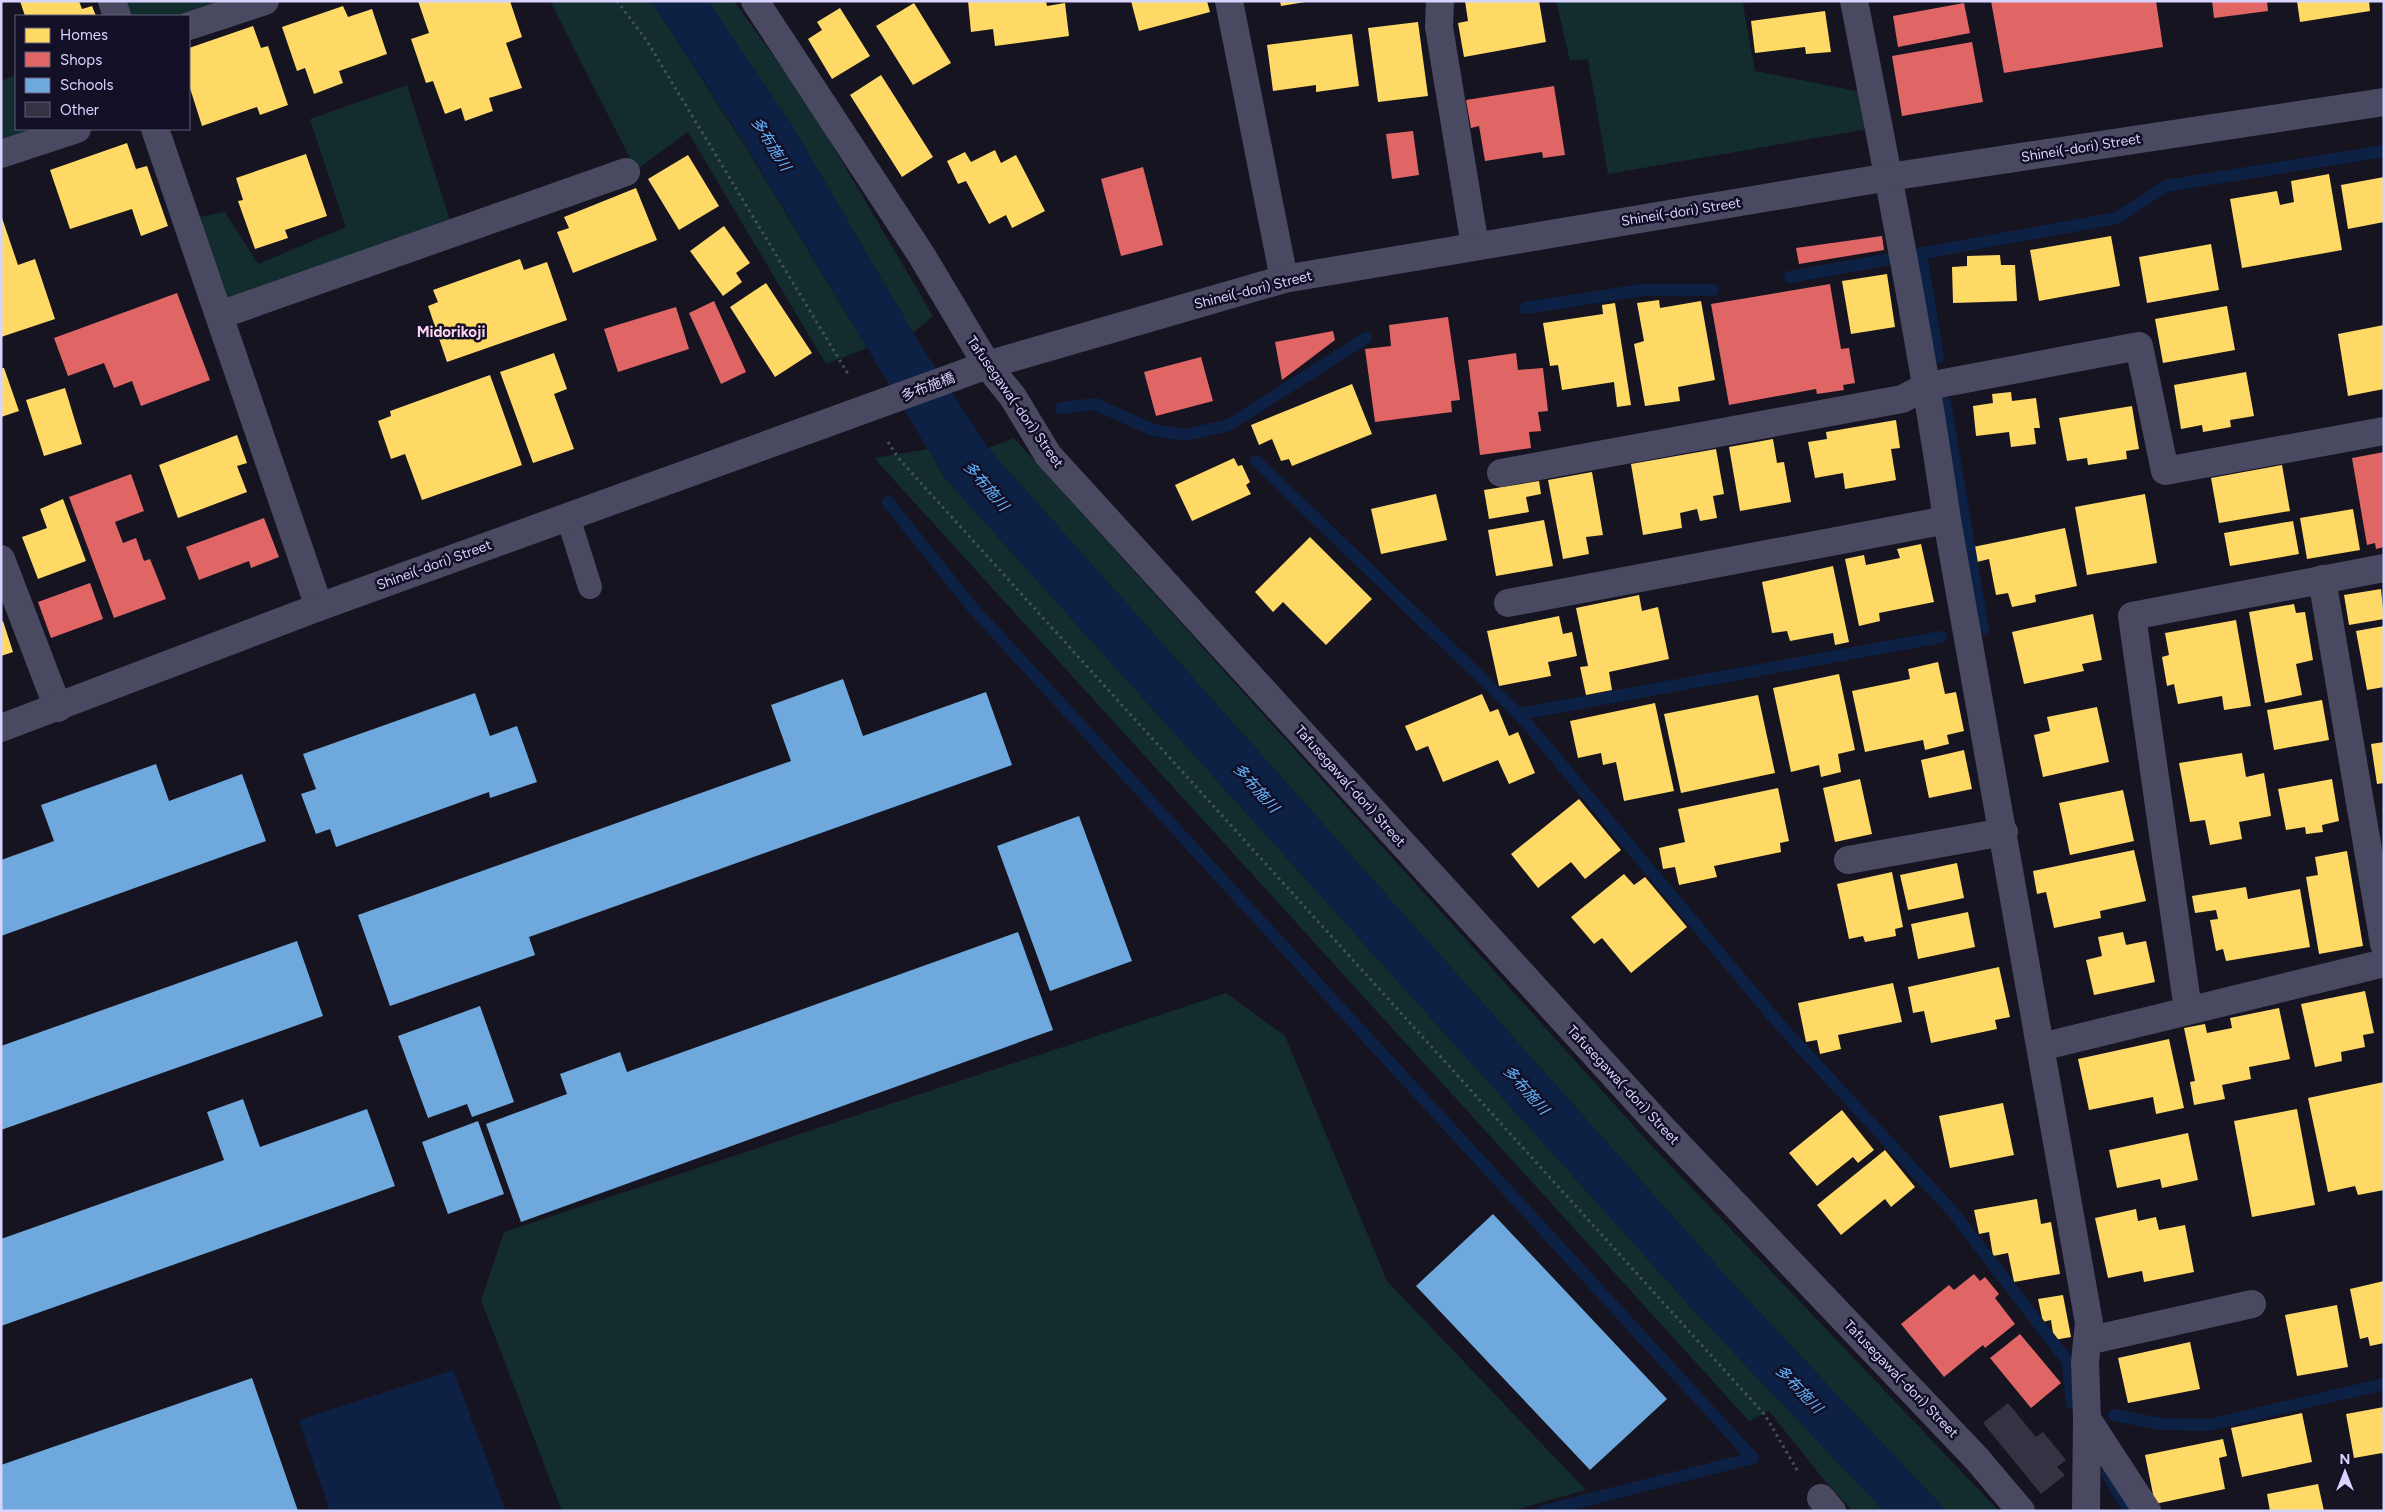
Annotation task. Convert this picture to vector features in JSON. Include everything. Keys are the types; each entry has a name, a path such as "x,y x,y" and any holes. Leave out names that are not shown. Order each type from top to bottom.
{"street":[{"path":"112,1 117,15"},
{"path":"190,26 265,1"},
{"name":"Tafusegawa(-dori) Street","path":"756,1 922,256 987,365 1014,397 1055,462 1664,1130 1970,1452 2021,1511"},
{"path":"1229,1 1284,279"},
{"path":"1440,1 1440,27 1475,246"},
{"path":"1854,1 1928,386 1947,520 2004,832 2089,1323 2085,1362 2087,1419 2086,1511"},
{"name":"Shinei(-dori) Street","path":"987,365 1284,279 1889,177 2384,102"},
{"path":"1,154 74,130"},
{"path":"155,130 319,607"},
{"path":"220,315 626,172"},
{"path":"1501,473 1902,398 1928,386 2139,346 2165,471 2384,431"},
{"name":"多布施橋","path":"869,409 987,365"},
{"name":"Shinei(-dori) Street","path":"1,728 58,708 319,607 869,409"},
{"path":"1508,603 1947,520"},
{"path":"1,559 58,708"},
{"path":"2188,1010 2132,616 2384,568"},
{"path":"2322,579 2384,944"},
{"path":"1848,860 2004,832"},
{"path":"2041,1047 2384,963"},
{"path":"2087,1341 2252,1304"},
{"path":"2087,1419 2148,1511"}],"lane":[{"path":"568,517 590,587"}],"path":[{"path":"618,1 647,41 848,374"},
{"path":"888,442 906,467 1765,1416 1792,1464 1826,1504"}],"green space":[{"path":"125,1 227,1 188,15 130,15"},
{"path":"550,1 651,1 744,144 867,348 826,364 688,132 636,170"},
{"path":"708,1 734,1 810,107 933,316 913,333 791,124"},
{"path":"1556,1 1751,1 1743,4 1755,71 1861,92 1868,129 1608,174 1588,59 1570,61"},
{"path":"13,76 15,77 15,130 40,130 1,143 1,81"},
{"path":"407,85 452,227 228,308 198,217 225,212 258,264 346,227 310,119"},
{"path":"1014,438 1651,1145 1999,1511 1946,1511 1733,1284 988,448"},
{"path":"928,449 945,478 1698,1315 1884,1511 1853,1511 1825,1481 1769,1411 1749,1421 874,458"},
{"path":"1226,993 1285,1036 1387,1281 1586,1490 1511,1511 562,1511 481,1300 504,1232"}],"water":[{"name":"多布施川","path":"651,1 708,1 791,124 913,333 988,448 1733,1284 1946,1511 1884,1511 1698,1315 945,478 745,144"},
{"path":"453,1370 506,1511 330,1511 299,1420"}],"building: Homes":[{"path":"20,1 79,1 82,9 92,6 96,15 25,15"},
{"path":"418,1 510,1 522,37 506,43 522,88 489,98 493,111 465,121 461,108 445,114 433,81 426,83 411,39 429,33"},
{"path":"968,1 1046,1 1047,6 1065,3 1069,36 995,46 993,29 971,32"},
{"path":"1131,1 1207,1 1210,12 1139,31"},
{"path":"1280,1 1305,1 1305,2 1281,6"},
{"path":"1465,1 1539,1 1546,42 1464,57 1458,23 1468,21"},
{"path":"2297,1 2369,1 2370,11 2300,22"},
{"path":"914,3 951,63 913,85 876,26"},
{"path":"343,6 348,17 372,9 387,54 339,71 343,83 314,94 305,68 297,71 282,27"},
{"path":"840,8 870,56 832,79 808,39 822,30 817,22"},
{"path":"1825,11 1831,52 1806,54 1805,47 1755,53 1751,21"},
{"path":"1418,22 1428,96 1378,102 1368,28"},
{"path":"253,26 261,48 268,46 288,105 260,115 257,107 202,126 190,88 190,48"},
{"path":"1352,34 1359,86 1316,92 1316,85 1273,91 1267,45"},
{"path":"881,75 933,157 902,177 850,95"},
{"path":"127,143 136,169 147,166 168,226 141,236 132,209 70,229 50,170"},
{"path":"995,150 1001,163 1016,155 1045,211 1012,228 1006,215 989,224 966,181 958,184 947,161 965,152 971,162"},
{"path":"306,154 327,216 285,230 288,238 255,249 238,201 243,200 236,178"},
{"path":"688,155 719,206 679,230 648,179"},
{"path":"2329,174 2342,250 2242,268 2230,199 2277,191 2280,205 2294,202 2291,181"},
{"path":"2384,177 2384,222 2348,229 2341,185"},
{"path":"636,188 657,240 573,273 557,232 569,228 564,217"},
{"path":"2,218 18,265 35,259 55,319 1,337"},
{"path":"724,226 750,263 736,273 742,282 723,296 690,251"},
{"path":"2111,236 2120,286 2039,301 2030,250"},
{"path":"2211,244 2219,290 2147,303 2139,257"},
{"path":"2000,255 2001,265 2015,265 2017,301 1953,303 1952,267 1967,266 1967,256"},
{"path":"520,259 524,270 547,262 567,320 447,362 428,306 438,302 433,290"},
{"path":"1887,274 1895,327 1851,334 1842,281"},
{"path":"766,283 812,353 775,377 730,307"},
{"path":"1659,300 1660,308 1701,301 1715,380 1678,387 1680,401 1645,406 1634,344 1644,341 1637,303"},
{"path":"1615,303 1631,405 1617,407 1614,382 1562,390 1558,365 1550,366 1543,323 1603,314 1602,305"},
{"path":"2227,306 2235,350 2163,363 2155,319"},
{"path":"2384,325 2384,389 2348,396 2338,334"},
{"path":"554,353 567,389 554,394 574,449 533,463 500,372"},
{"path":"1,368 4,368 19,411 1,417"},
{"path":"2246,372 2254,416 2230,420 2231,427 2203,432 2202,425 2181,429 2174,385"},
{"path":"490,375 522,465 422,500 405,454 391,459 378,421 391,416 390,411"},
{"path":"1352,384 1372,434 1292,466 1289,459 1281,461 1272,439 1259,445 1251,425"},
{"path":"65,388 82,444 44,456 26,400"},
{"path":"2011,392 2012,401 2036,398 2040,428 2034,428 2036,444 2011,447 2009,432 1976,436 1973,406 1993,403 1992,394"},
{"path":"2132,406 2139,449 2126,451 2127,459 2088,465 2087,458 2067,461 2059,418"},
{"path":"1896,420 1900,448 1891,449 1896,480 1845,489 1843,473 1815,478 1808,442 1827,439 1826,432"},
{"path":"237,435 247,463 237,466 247,492 178,518 159,465"},
{"path":"1773,439 1777,463 1784,462 1791,502 1740,511 1729,447"},
{"path":"1716,449 1724,494 1713,496 1717,518 1700,521 1697,509 1680,513 1682,528 1643,535 1631,464"},
{"path":"1234,458 1238,466 1242,465 1250,482 1246,485 1251,494 1192,521 1175,485"},
{"path":"2282,465 2290,511 2219,523 2211,478"},
{"path":"1592,472 1603,535 1586,537 1589,554 1563,559 1548,480"},
{"path":"1539,481 1541,494 1526,497 1529,512 1489,519 1484,490"},
{"path":"1436,494 1447,540 1381,554 1371,509"},
{"path":"2145,494 2157,563 2087,575 2075,507"},
{"path":"63,499 86,561 38,579 22,537 47,528 40,509"},
{"path":"2353,509 2360,550 2307,559 2300,518"},
{"path":"1544,520 1553,566 1496,576 1488,530"},
{"path":"2293,521 2299,554 2230,566 2224,533"},
{"path":"2065,528 2077,586 2035,595 2036,602 2012,607 2008,593 1996,595 1989,559 1977,562 1973,547"},
{"path":"1310,537 1372,599 1326,645 1283,602 1273,612 1255,592"},
{"path":"1921,544 1934,602 1879,613 1880,621 1859,626 1845,559 1864,555 1866,565 1900,558 1897,549"},
{"path":"1833,566 1849,642 1835,645 1833,633 1790,641 1787,631 1772,633 1762,582"},
{"path":"2381,589 2384,619 2349,625 2344,595"},
{"path":"1639,595 1642,611 1658,607 1669,659 1609,672 1612,690 1586,695 1580,667 1588,666 1576,608"},
{"path":"2294,604 2296,613 2305,612 2313,660 2296,664 2302,695 2265,703 2249,612"},
{"path":"2093,614 2102,660 2082,664 2084,671 2024,684 2012,632"},
{"path":"1559,616 1563,634 1572,632 1577,656 1548,662 1551,676 1499,686 1487,631"},
{"path":"2236,620 2251,706 2224,710 2222,696 2178,704 2174,684 2167,686 2162,657 2169,655 2165,633"},
{"path":"3,621 13,652 1,656 1,622"},
{"path":"2384,626 2384,687 2367,690 2356,631"},
{"path":"1938,662 1945,694 1956,692 1964,731 1947,735 1949,744 1925,750 1923,740 1865,752 1852,691 1910,679 1908,669"},
{"path":"1839,674 1855,750 1838,754 1841,772 1821,777 1819,765 1791,772 1773,688"},
{"path":"1482,694 1490,712 1498,709 1509,736 1518,732 1535,773 1509,784 1498,760 1443,782 1428,746 1416,751 1405,726"},
{"path":"1758,695 1775,773 1681,793 1664,714"},
{"path":"2322,700 2329,740 2274,750 2267,710"},
{"path":"1655,703 1674,791 1624,801 1616,762 1603,765 1601,753 1578,758 1570,721"},
{"path":"2097,707 2109,762 2043,777 2034,735 2050,731 2047,717"},
{"path":"2384,742 2384,783 2377,784 2371,744"},
{"path":"1964,750 1972,789 1929,798 1921,760"},
{"path":"2242,753 2246,777 2264,773 2271,816 2239,822 2242,839 2210,845 2205,820 2190,822 2179,763"},
{"path":"1860,779 1872,834 1835,842 1823,788"},
{"path":"2332,779 2339,821 2322,825 2323,832 2306,834 2305,827 2286,830 2278,789"},
{"path":"1778,788 1789,841 1780,843 1781,852 1714,866 1717,877 1679,885 1675,867 1663,869 1659,848 1685,842 1678,809"},
{"path":"2123,790 2134,841 2070,855 2059,803"},
{"path":"1579,799 1621,850 1585,879 1571,862 1538,888 1511,854"},
{"path":"2134,850 2146,901 2100,911 2101,918 2054,928 2046,892 2037,894 2033,871"},
{"path":"2347,851 2363,946 2319,954 2306,877 2318,875 2315,857"},
{"path":"1957,863 1964,898 1908,910 1900,875"},
{"path":"1892,872 1903,927 1895,929 1896,936 1865,942 1863,936 1849,939 1837,884"},
{"path":"1624,874 1634,885 1645,877 1687,927 1631,973 1602,938 1594,944 1571,917"},
{"path":"2246,887 2248,899 2300,889 2310,947 2226,961 2223,949 2216,951 2210,920 2218,919 2216,910 2195,913 2192,896"},
{"path":"1968,912 1975,947 1918,959 1911,924"},
{"path":"2123,932 2126,945 2146,941 2155,982 2094,995 2086,960 2102,956 2098,937"},
{"path":"1999,967 2010,1017 1995,1020 1997,1029 1931,1043 1924,1011 1913,1013 1908,987"},
{"path":"1893,983 1902,1022 1838,1035 1841,1049 1820,1054 1817,1040 1806,1042 1798,1003"},
{"path":"2365,991 2374,1033 2363,1035 2365,1047 2341,1052 2342,1061 2315,1067 2301,1004"},
{"path":"2279,1008 2290,1059 2249,1067 2251,1079 2222,1085 2225,1099 2194,1105 2190,1082 2195,1081 2184,1028 2205,1024 2207,1033 2232,1028 2230,1018"},
{"path":"2169,1039 2184,1108 2156,1114 2153,1097 2089,1110 2078,1059"},
{"path":"2384,1082 2384,1190 2358,1195 2355,1186 2328,1192 2308,1098"},
{"path":"2003,1103 2014,1155 1950,1168 1939,1116"},
{"path":"2297,1109 2315,1205 2252,1217 2234,1121"},
{"path":"1842,1110 1874,1150 1858,1163 1853,1157 1817,1186 1789,1153"},
{"path":"2188,1133 2198,1180 2162,1188 2160,1179 2117,1188 2109,1150"},
{"path":"1885,1150 1915,1187 1891,1207 1885,1199 1841,1235 1817,1205"},
{"path":"2037,1199 2041,1224 2051,1222 2060,1274 2014,1282 2008,1253 1993,1256 1989,1232 1979,1234 1974,1210"},
{"path":"2136,1209 2138,1221 2156,1217 2159,1230 2185,1225 2194,1272 2144,1282 2142,1271 2108,1278 2095,1218"},
{"path":"2384,1281 2384,1343 2370,1346 2368,1337 2360,1339 2350,1289"},
{"path":"2063,1295 2071,1337 2054,1340 2051,1320 2043,1322 2038,1299"},
{"path":"2337,1305 2348,1367 2297,1376 2285,1315"},
{"path":"2190,1342 2200,1389 2128,1403 2118,1358"},
{"path":"2384,1407 2384,1456 2382,1453 2354,1458 2346,1414"},
{"path":"2302,1413 2312,1462 2242,1477 2231,1428"},
{"path":"2223,1439 2227,1456 2219,1458 2225,1489 2155,1504 2145,1455"},
{"path":"2318,1484 2324,1511 2270,1511 2267,1494"}],"building: Shops":[{"path":"1991,1 2156,1 2163,47 2004,73"},
{"path":"2212,1 2267,1 2268,11 2214,18"},
{"path":"1964,3 1970,33 1898,47 1893,16"},
{"path":"1972,42 1983,102 1902,116 1892,56"},
{"path":"1554,86 1565,155 1543,158 1542,152 1485,161 1479,126 1471,128 1466,100"},
{"path":"1413,131 1419,175 1392,179 1386,134"},
{"path":"1143,167 1163,245 1121,256 1101,179"},
{"path":"1882,236 1884,250 1799,264 1796,248"},
{"path":"1830,284 1841,349 1849,348 1855,383 1843,385 1844,390 1817,394 1816,389 1729,405 1711,304"},
{"path":"177,293 210,380 141,406 132,381 114,388 104,363 68,376 54,338"},
{"path":"714,301 746,372 721,384 689,313"},
{"path":"676,307 689,349 618,372 604,329"},
{"path":"1448,317 1460,400 1451,401 1452,412 1375,422 1365,349 1391,346 1389,325"},
{"path":"1333,331 1335,340 1282,380 1275,342"},
{"path":"1516,353 1518,370 1543,368 1548,411 1538,412 1541,431 1529,432 1531,448 1480,455 1468,360"},
{"path":"1201,357 1213,401 1156,416 1144,372"},
{"path":"2384,452 2384,547 2376,549 2375,543 2367,545 2352,458"},
{"path":"131,474 144,511 115,522 123,543 136,538 144,561 150,559 166,599 114,618 69,497"},
{"path":"264,518 279,557 251,568 249,561 199,580 186,547"},
{"path":"90,583 103,619 51,638 38,602"},
{"path":"1974,1274 1980,1281 1985,1277 1999,1294 1995,1298 2015,1324 1985,1348 1983,1345 1944,1377 1901,1324 1949,1285 1954,1290"},
{"path":"2020,1334 2061,1383 2031,1408 1990,1358"}],"building: Schools":[{"path":"843,679 863,736 986,692 1012,765 529,937 535,955 390,1006 358,915 791,761 771,705"},
{"path":"475,693 490,736 517,726 537,782 490,798 489,792 336,847 330,829 316,834 301,794 316,789 303,754"},
{"path":"156,764 169,801 242,774 266,841 1,936 1,860 54,841 41,805"},
{"path":"1079,816 1132,961 1050,991 997,846"},
{"path":"1018,932 1053,1030 521,1222 486,1124 567,1094 560,1074 620,1052 627,1072"},
{"path":"297,941 323,1016 1,1130 1,1046"},
{"path":"480,1006 514,1102 472,1117 467,1104 428,1118 398,1036"},
{"path":"243,1099 260,1147 367,1109 395,1186 1,1326 1,1239 224,1160 207,1112"},
{"path":"478,1121 504,1194 448,1214 422,1142"},
{"path":"1493,1214 1667,1399 1590,1470 1416,1286"},
{"path":"252,1378 298,1511 1,1511 1,1465"}],"building: Other":[{"path":"2008,1403 2036,1437 2043,1432 2066,1460 2057,1467 2065,1475 2041,1494 1983,1423"}],"waterway":[{"path":"1790,277 2117,218 2166,186 2384,151"},
{"path":"1921,254 1938,358"},
{"path":"1525,308 1642,290 1713,290"},
{"path":"1061,408 1095,404 1153,430 1185,435 1229,425 1366,338"},
{"path":"1945,403 1983,629"},
{"path":"1256,461 1519,714 1780,1025 1953,1212 2068,1362 2072,1403"},
{"path":"888,502 972,607 1753,1458 1543,1511"},
{"path":"1519,714 1941,637"},
{"path":"2114,1415 2161,1424 2209,1425 2384,1384"},
{"path":"2107,1474 2129,1511"}],"district":[{"name":"Midorikoji","path":"451,332"}]}
